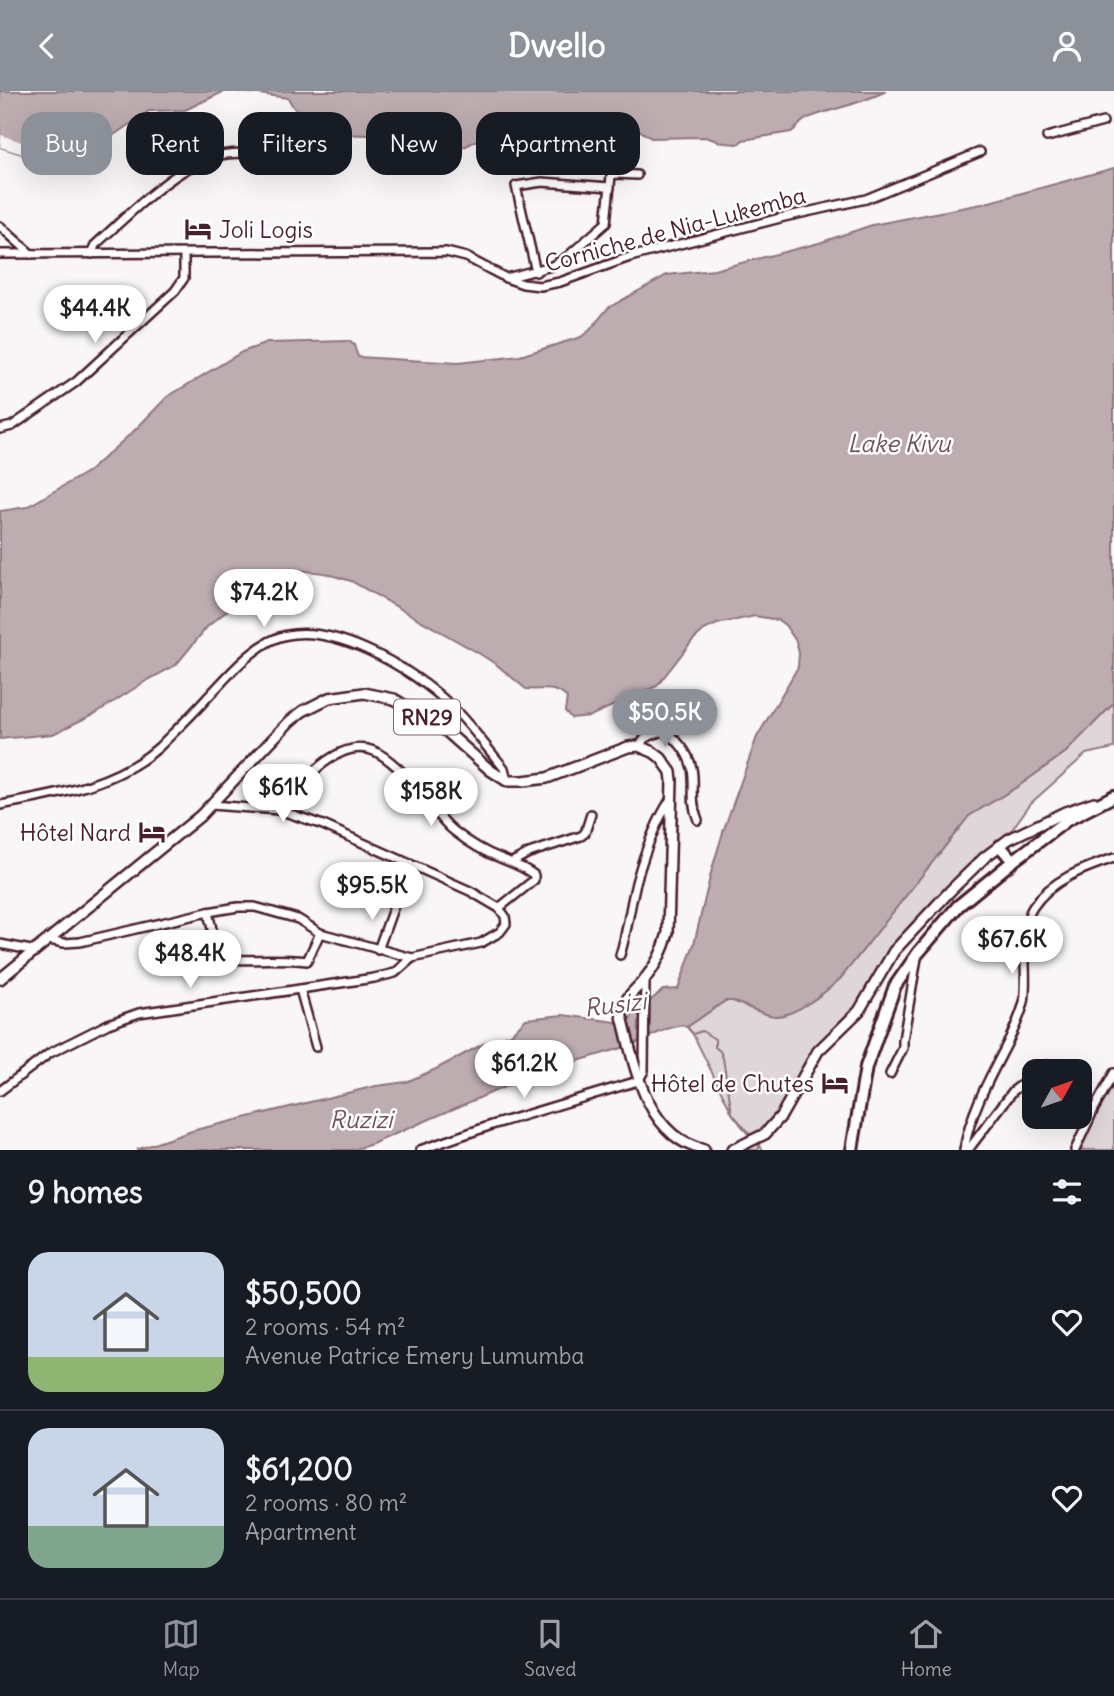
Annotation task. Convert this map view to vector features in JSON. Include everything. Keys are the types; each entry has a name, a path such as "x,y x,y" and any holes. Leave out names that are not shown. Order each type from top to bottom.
{"highway":[{"path":"852,1150 866,1067 895,986 918,953 958,906 1013,861 1067,820 1112,797"},
{"path":"1000,846 1013,861"}],"main road":[{"name":"RN29","path":"0,979 211,805 290,721 319,701 345,694 364,693 379,695 409,706 446,731 490,770 507,781"},
{"path":"507,781 537,780 575,769 628,747 639,747 653,752 671,772 668,933 665,944 645,979 625,1001 621,1012 638,1081 649,1103 680,1140 704,1150"},
{"path":"732,1150 765,1134 781,1116 818,1051 859,1011 894,951 951,890 1009,839 1065,812 1112,797"}],"street":[{"path":"1047,137 1103,122"},
{"name":"Corniche de Nia-Lukemba","path":"0,254 446,252 472,259 506,278 540,286 560,282 630,257 783,217 866,199 980,152"},
{"path":"92,254 94,244 189,167 202,161 238,154"},
{"path":"506,278 536,272 567,257 602,228 608,219 610,179 614,175"},
{"path":"536,272 516,186 542,182 610,187"},
{"path":"0,226 32,254"},
{"path":"0,429 12,426 76,382 175,291 184,278 184,254"},
{"path":"0,805 95,784 144,759 159,747 242,661 272,640 300,633 337,637 359,646 427,686 462,717 504,768 507,781"},
{"path":"639,747 648,737 665,730 680,744 693,766 695,811 698,820"},
{"path":"279,810 325,761 345,751 372,750 418,789 451,829 482,850 512,862 535,876 534,880 499,908"},
{"path":"620,955 643,862 663,811 672,796"},
{"path":"49,940 80,942 208,912 237,907 264,908 299,919 320,933 412,958 481,943 500,932 506,924 505,916 499,908 470,891 323,825 279,810 211,805"},
{"path":"512,862 529,853 581,836 585,833 591,814"},
{"path":"966,1150 974,1113 1020,1017 1025,993 1027,923 1031,911 1040,898 1057,883 1082,869 1114,858"},
{"path":"374,888 387,893 384,899 395,903 378,950"},
{"path":"208,912 218,958 243,961 277,958 307,961 320,933"},
{"path":"0,944 36,951"},
{"path":"890,1074 904,1048 906,1020 918,953"},
{"path":"0,1091 50,1053 122,1018 199,1002 395,973 412,958"},
{"path":"420,1150 492,1125 638,1081 643,1076 645,1062 645,979"},
{"path":"300,989 316,1047"},
{"path":"1075,1150 1114,1073"},
{"path":"966,1150 1013,1091 1022,1084"}],"shaded area":[{"path":"1114,703 1114,748 1086,754 1031,803 1000,846 908,935 859,1011 826,1043 765,1134 758,1150 732,1150 753,1141 732,1113 687,1027 725,1001 733,1001 766,1014 840,979 969,816 1020,785 1066,752"},
{"path":"1114,1070 1114,1150 1074,1150 1084,1129 1092,1129 1092,1114"}],"water":[{"path":"0,91 225,91 185,110 126,112 126,127 112,136 112,112 21,112 21,154 0,147"},
{"path":"236,91 886,91 808,118 791,132 743,140 738,144 705,137 651,138 640,131 640,112 476,112 476,141 462,148 462,112 366,112 366,135 352,134 352,112 301,112 294,108 288,98"},
{"name":"Lake Kivu","path":"1114,168 1114,703 1066,752 1020,785 969,816 840,979 810,1002 784,1015 771,1015 733,1001 725,1001 687,1027 681,1025 667,1029 628,1046 537,1073 353,1150 136,1150 195,1130 376,1086 406,1082 485,1043 511,1034 526,1019 563,1015 626,1021 663,990 678,989 694,944 724,829 757,737 798,667 799,653 796,641 778,620 755,616 717,624 704,630 692,641 657,686 590,716 571,718 565,711 567,698 563,694 553,690 526,689 480,654 351,581 324,573 289,569 239,601 207,627 176,665 96,713 53,734 0,739 0,511 27,507 89,471 167,397 242,352 267,343 349,341 354,345 358,357 458,363 520,356 581,337 608,308 667,275 714,270 819,243 872,225 982,204"}],"pier":[{"path":"1,135 21,142 21,153 0,147"}],"waterway":[{"path":"687,1027 693,1034 702,1031 715,1039 715,1047 723,1058 732,1113 751,1136"},
{"path":"757,1143 763,1150"}],"place":[{"name":"Joli Logis","path":"198,229"},
{"name":"Hôtel Nard","path":"152,832"},
{"name":"Hôtel de Chutes","path":"835,1083"}],"water label":[{"name":"Rusizi","path":"615,1004"},
{"name":"Ruzizi","path":"361,1119"}]}
